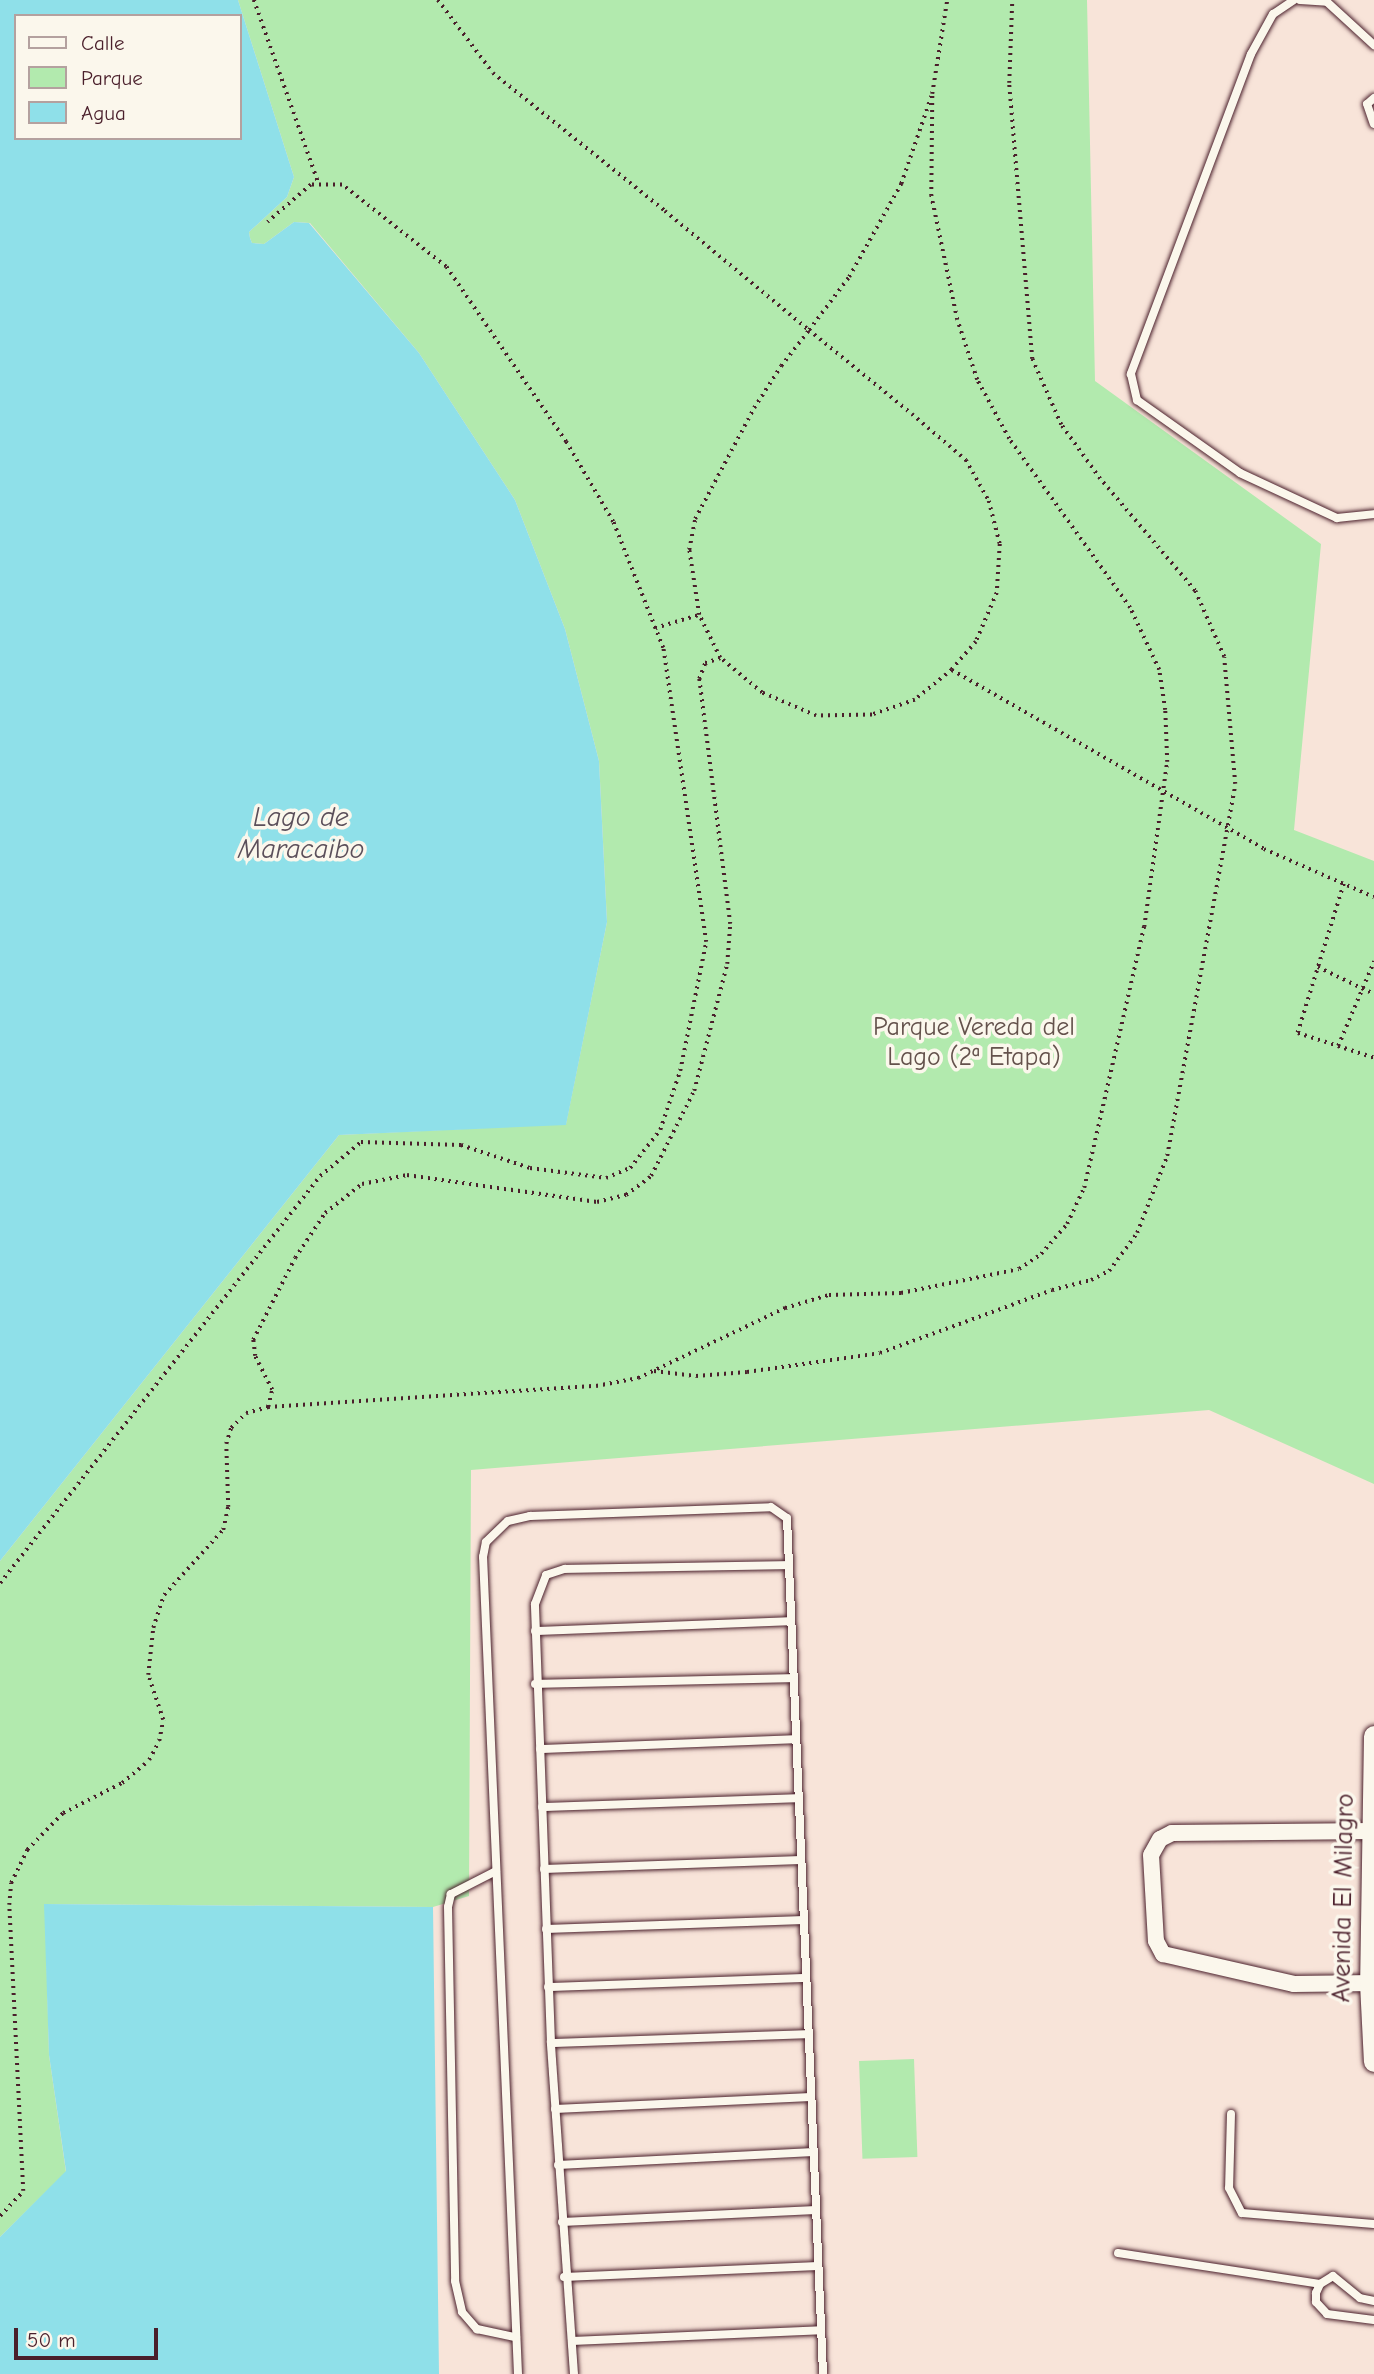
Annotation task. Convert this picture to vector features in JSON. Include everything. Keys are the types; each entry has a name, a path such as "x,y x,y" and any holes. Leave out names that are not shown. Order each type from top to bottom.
{"main road":[{"name":"Avenida El Milagro","path":"1374,1736 1374,2061"}],"street":[{"path":"1372,1983 1293,1984 1163,1954 1156,1941 1151,1855 1160,1839 1172,1833 1373,1831"}],"lane":[{"path":"1294,0 1273,14 1251,54 1131,374 1137,400 1240,473 1337,518 1374,514"},
{"path":"1300,0 1327,2 1374,45"},
{"path":"1374,98 1367,104 1374,124"},
{"path":"518,2374 483,1557 486,1542 508,1521 530,1516 772,1507 787,1518 823,2374"},
{"path":"574,2374 564,2277 548,1987 540,1749 535,1684 535,1604 546,1575 565,1569 789,1565"},
{"path":"535,1631 791,1621"},
{"path":"535,1684 794,1678"},
{"path":"540,1749 796,1739"},
{"path":"542,1807 799,1798"},
{"path":"544,1869 801,1860"},
{"path":"496,1871 451,1894 448,1907 455,2281 462,2312 477,2329 516,2337"},
{"path":"546,1929 804,1920"},
{"path":"548,1987 806,1978"},
{"path":"551,2043 808,2034"},
{"path":"555,2109 811,2097"},
{"path":"1231,2114 1228,2188 1242,2213 1374,2224"},
{"path":"558,2165 814,2152"},
{"path":"562,2222 816,2210"},
{"path":"1118,2253 1320,2284 1333,2276 1360,2298 1374,2301"},
{"path":"564,2277 818,2266"},
{"path":"1320,2284 1316,2302 1327,2314 1374,2320"},
{"path":"572,2341 821,2330"}],"path":[{"path":"254,0 318,182"},
{"path":"438,0 493,74 809,330 966,460 989,501 1000,544 997,593 976,642 952,670 915,699 872,715 816,716 762,693 720,658 699,615 689,551 695,519 754,408 809,330 874,237 901,184 932,94"},
{"path":"0,2216 23,2191 9,1905 11,1883 27,1850 63,1813 122,1783 149,1760 163,1720 148,1675 153,1628 164,1595 223,1530 228,1507 226,1444 231,1428 247,1413 268,1407 596,1386 652,1371 785,1308 829,1295 901,1293 990,1278 1018,1269 1050,1244 1067,1224 1084,1188 1144,927 1162,795 1165,710 1158,670 1146,637 1130,608 1009,439 977,380 957,320 931,196 932,94 947,0"},
{"path":"652,1371 696,1376 747,1372 880,1353 1109,1271 1137,1233 1167,1156 1229,831 1235,783 1224,657 1195,591 1100,480 1061,425 1032,359 1009,83 1012,0"},
{"path":"0,1583 320,1176 361,1142 461,1145 530,1168 606,1178 630,1168 660,1130 680,1071 706,942 663,648 613,522 566,442 473,302 446,267 342,185 318,182 268,222"},
{"path":"655,628 699,615"},
{"path":"268,1407 272,1390 258,1363 253,1340 295,1258 318,1224 362,1184 407,1175 597,1202 626,1195 651,1176 694,1091 727,964 730,924 699,679 705,663 720,658"},
{"path":"952,670 1162,795 1229,831 1374,897"},
{"path":"1344,884 1298,1033 1374,1058"},
{"path":"1338,1046 1374,961"},
{"path":"1318,967 1374,994"}],"green space":[{"name":"Parque Vereda del Lago (2ª Etapa)","path":"238,0 1087,0 1095,381 1321,544 1294,830 1374,861 1374,1484 1209,1410 471,1470 469,1896 433,1907 45,1904 49,2055 66,2172 0,2237 0,1561 339,1135 566,1124 607,922 599,761 565,629 515,500 419,353 310,223 294,222 264,244 252,243 249,232 287,197 294,177"},
{"path":"914,2059 917,2157 862,2159 859,2061"}],"water":[{"name":"Lago de Maracaibo","path":"0,0 238,0 294,177 287,197 249,232 252,243 264,244 294,222 309,223 419,353 515,500 565,629 599,761 607,922 566,1125 339,1135 0,1561"},
{"path":"44,1904 433,1907 439,2374 0,2374 0,2237 66,2171 49,2055"}]}
